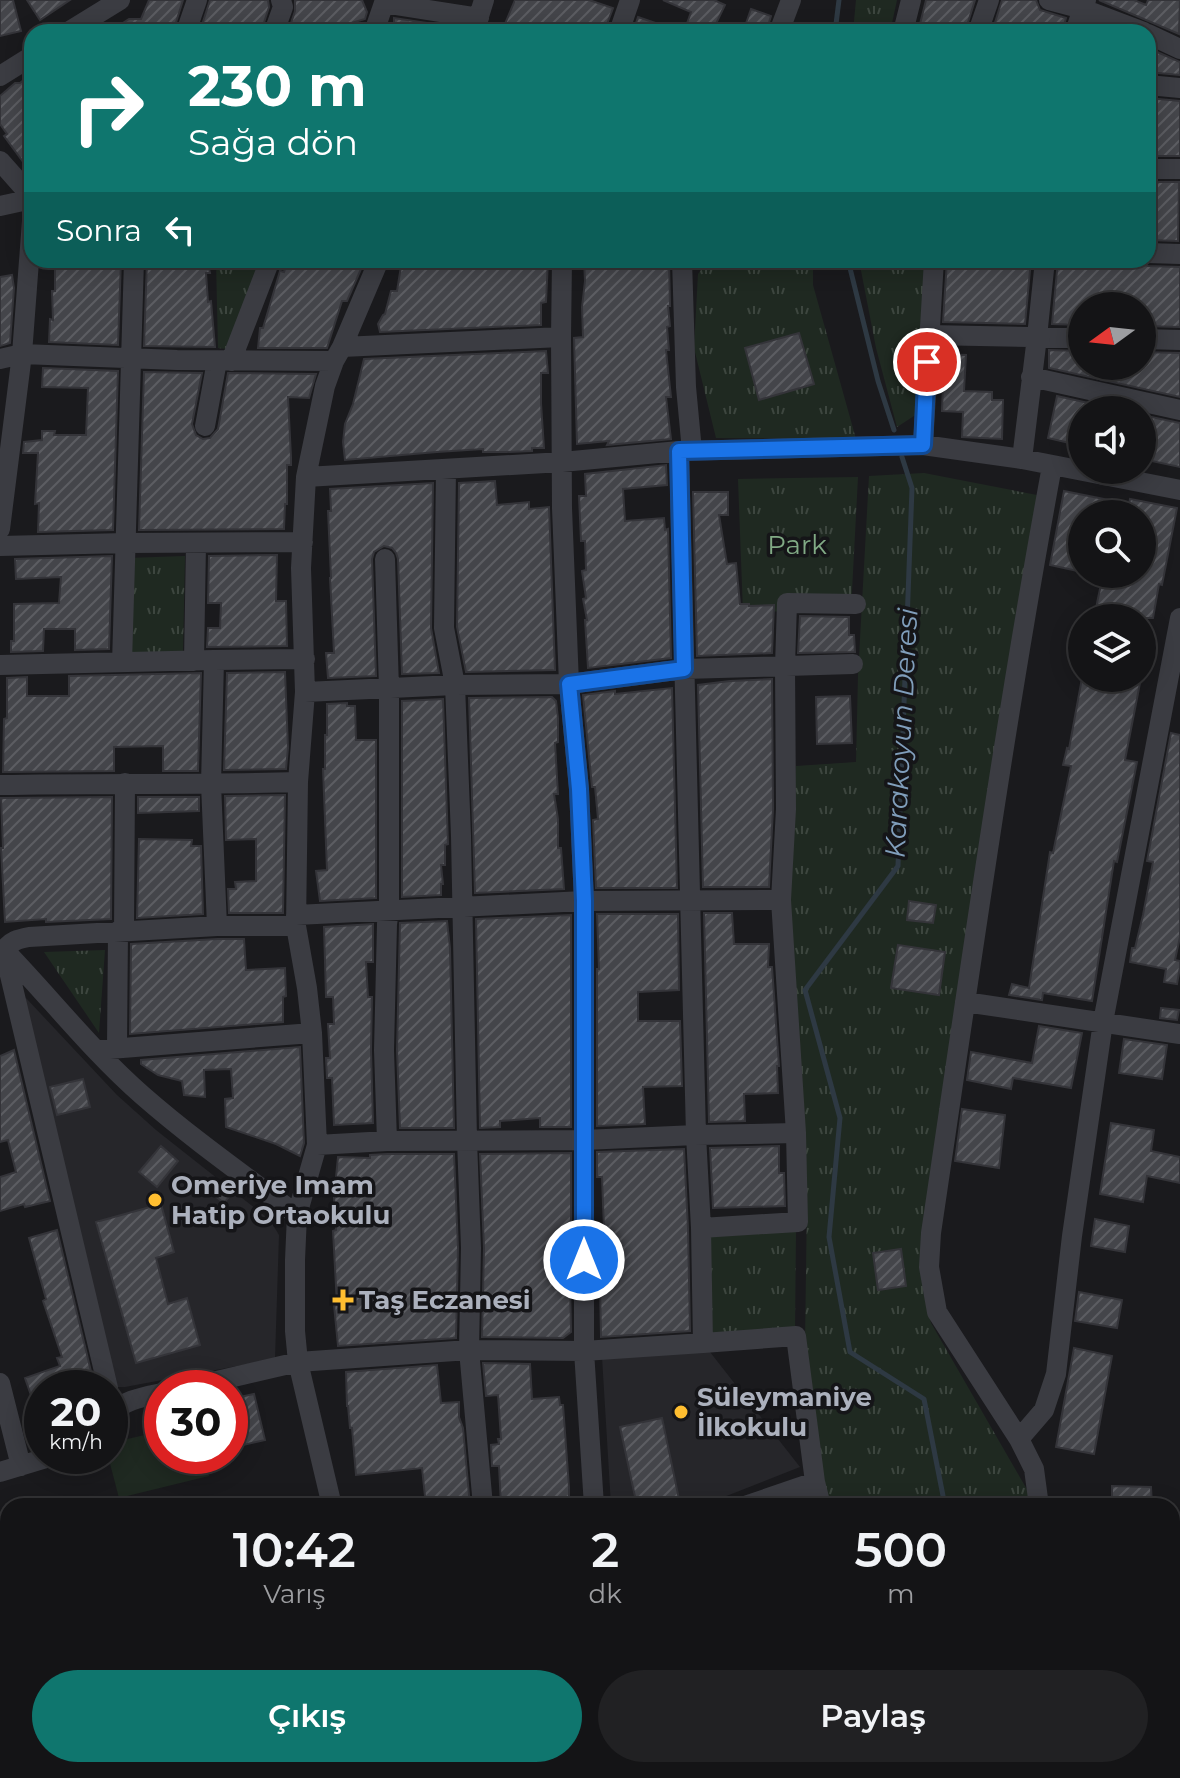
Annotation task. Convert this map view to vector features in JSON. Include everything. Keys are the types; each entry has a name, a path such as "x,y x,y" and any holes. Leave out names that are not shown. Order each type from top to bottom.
{"street":[{"path":"81,24 120,0"},
{"path":"189,24 197,0"},
{"path":"277,24 283,7 281,0"},
{"path":"622,24 630,0"},
{"path":"782,24 791,0"},
{"path":"905,24 911,0"},
{"path":"981,24 989,0"},
{"path":"1049,0 1084,5 1126,24"},
{"path":"377,24 385,2 480,22"},
{"path":"1078,24 1084,5"},
{"path":"1156,38 1180,49"},
{"path":"0,76 24,61"},
{"path":"1156,86 1180,88"},
{"path":"0,161 24,189"},
{"path":"1156,169 1180,169"},
{"path":"0,206 24,200"},
{"path":"1156,253 1180,254"},
{"path":"0,529 22,354 28,268"},
{"path":"122,663 134,268"},
{"path":"205,426 224,361 266,268"},
{"path":"330,1498 298,1362 295,1331 297,1215 317,1145 312,1033 296,921 298,782 305,692 301,568 306,477 316,422 325,386 376,268"},
{"path":"562,268 562,508 569,684 579,789 584,901 584,1351 593,1498"},
{"path":"682,268 686,387 684,669 703,1343"},
{"path":"923,445 933,268"},
{"path":"1022,459 1044,268"},
{"path":"928,335 1068,338"},
{"path":"0,359 22,354 224,361 561,337"},
{"path":"1156,339 1180,340"},
{"path":"1031,377 1180,410"},
{"path":"306,477 562,462 685,451 923,445 1022,459 1180,490"},
{"path":"1038,1498 1034,1469 1019,1439 937,1312 929,1267 931,1233 965,1002 1027,605 1052,466"},
{"path":"446,469 444,628 455,685 461,836 471,1248 469,1350 482,1498"},
{"path":"0,546 303,542"},
{"path":"196,544 217,926"},
{"path":"385,559 389,689 389,910 384,1050 387,1141"},
{"path":"701,1228 798,1222 796,1133 781,900 786,809 787,603 856,604"},
{"path":"1019,1439 1044,1410 1056,1374 1072,1236 1103,1022 1180,618"},
{"path":"0,665 305,659"},
{"path":"305,692 455,685 569,684 684,669 853,664"},
{"path":"0,785 298,782"},
{"path":"107,1049 121,931 125,783"},
{"path":"2,950 17,939 29,937 296,921 389,910 584,901 781,900"},
{"path":"2,950 64,1018 107,1049 142,1095 297,1215"},
{"path":"2,950 104,1370"},
{"path":"965,1002 1180,1034"},
{"path":"107,1049 312,1033"},
{"path":"317,1145 796,1133"},
{"path":"248,1374 298,1362 469,1350 584,1351 796,1336 819,1498"},
{"path":"0,1383 21,1466"},
{"path":"0,1472 24,1465"},
{"path":"768,1498 815,1482"}],"shaded area":[{"name":"Omeriye Imam Hatip Ortaokulu","path":"26,998 117,1095 156,1130 270,1220 279,1235 275,1359 216,1370 144,1370 144,1383 128,1386 128,1370 112,1370 16,1004"},
{"name":"Süleymaniye İlkokulu","path":"703,1343 800,1467 721,1498 611,1498 602,1357"}],"green space":[{"path":"856,0 897,0 892,24 854,24"},
{"path":"216,268 257,268 227,349 218,348"},
{"path":"702,268 813,268 813,285 856,439 716,438 694,348 698,274"},
{"path":"861,268 926,268 917,414 897,427 876,348"},
{"path":"924,473 1037,495 921,1263 931,1323 1029,1498 828,1498 818,1455 805,1345 807,1200 794,1026 790,873 796,766 856,762 869,476"},
{"name":"Park","path":"858,477 851,610 743,612 738,479"},
{"path":"185,556 183,652 127,652 128,558"},
{"path":"105,950 99,1033 44,952"},
{"path":"796,1231 795,1330 708,1334 707,1237"},
{"path":"144,1435 144,1474 209,1476 119,1498 113,1474 128,1474 128,1439"}],"building":[{"path":"0,0 13,0 21,31 0,36"},
{"path":"27,0 70,0 40,20"},
{"path":"149,0 183,0 176,24 121,24 129,19 141,19"},
{"path":"210,0 268,0 264,24 202,24"},
{"path":"295,0 362,0 367,12 365,19 348,24 291,24"},
{"path":"515,0 589,0 613,8 607,24 505,24"},
{"path":"663,0 714,0 725,5 716,24 687,24 691,12"},
{"path":"926,0 975,0 968,24 920,24"},
{"path":"1002,0 1036,0 1040,10 1066,18 1064,24 994,24"},
{"path":"1099,0 1134,0 1146,5 1148,0 1180,0 1179,34"},
{"path":"751,9 771,16 768,24 746,24"},
{"path":"638,17 658,24 636,24"},
{"path":"394,18 434,24 394,24"},
{"path":"1156,52 1180,62 1180,75 1156,73"},
{"path":"24,80 24,163 4,136 7,134 0,124 0,96 15,83"},
{"path":"1156,99 1180,101 1180,156 1156,156"},
{"path":"1156,182 1179,182 1178,241 1156,240"},
{"path":"1180,267 1180,327 1156,326 1156,292 1068,292 1068,325 1052,324 1057,268"},
{"path":"121,268 118,345 49,342 56,269"},
{"path":"147,268 209,268 210,273 206,273 208,302 211,301 215,347 144,346"},
{"path":"285,268 361,268 347,301 342,301 327,348 258,348 260,328 263,328 280,271 284,272"},
{"path":"401,268 548,268 546,302 541,303 541,325 380,332 378,324 385,314 391,291 397,291"},
{"path":"584,268 669,268 670,326 667,327 669,350 666,350 671,397 666,397 671,439 607,445 609,441 577,444 574,338 583,337"},
{"path":"946,268 1030,268 1025,324 943,322"},
{"path":"12,275 10,343 0,346 0,277"},
{"path":"799,333 814,384 759,400 745,348"},
{"path":"1049,350 1068,351 1068,372 1049,368"},
{"path":"546,351 548,373 541,373 544,448 506,452 483,452 483,449 345,460 345,424 364,359"},
{"path":"1156,352 1180,353 1180,397 1103,380 1156,380"},
{"path":"944,354 966,355 964,391 992,392 992,400 1003,400 1002,439 962,437 963,412 942,411"},
{"path":"43,368 118,371 113,530 38,532 39,503 35,504 38,453 23,453 24,442 42,440 42,431 55,431 54,435 86,435 88,388 42,387"},
{"path":"144,372 202,373 192,424 196,435 203,439 210,438 218,429 228,373 316,374 309,398 288,397 291,465 287,465 284,529 139,530"},
{"path":"1057,396 1068,398 1068,443 1048,438"},
{"path":"1156,418 1180,423 1180,467 1156,462"},
{"path":"666,465 667,485 623,489 625,521 664,518 665,530 668,529 671,658 588,668 582,571 586,570 585,541 581,541 579,496 586,496 585,474"},
{"path":"495,481 497,505 529,502 529,509 549,507 555,670 466,672 457,627 459,483"},
{"path":"433,483 431,628 439,673 402,674 398,559 392,548 384,546 374,552 372,559 376,676 328,678 326,653 334,653 328,511 331,511 330,489"},
{"path":"1064,491 1109,500 1068,500 1068,569 1050,565"},
{"path":"693,492 728,492 728,515 719,515 727,564 736,563 740,604 774,605 772,653 697,656"},
{"path":"1156,504 1177,508 1155,604 1097,604 1100,588 1156,588"},
{"path":"277,555 276,601 286,601 287,646 207,647 208,628 220,628 221,603 208,603 209,556"},
{"path":"112,556 109,649 75,650 75,629 44,629 43,651 11,652 14,604 59,603 61,577 16,579 15,559"},
{"path":"800,616 849,617 849,635 854,635 855,652 798,653"},
{"path":"285,672 286,769 224,770 227,673"},
{"path":"201,673 198,771 163,771 163,746 114,747 114,771 3,772 7,678 27,677 27,696 69,696 69,676"},
{"path":"772,679 773,809 769,887 703,887 698,685"},
{"path":"672,688 677,888 596,888 593,820 598,819 583,695"},
{"path":"1079,692 1138,692 1125,760 1137,762 1117,862 1114,861 1092,1001 1043,993 1042,1000 1009,995 1012,984 1029,988 1050,852 1053,853 1071,766 1063,765"},
{"path":"850,696 852,743 817,744 816,697"},
{"path":"552,697 556,701 558,718 558,742 555,743 558,794 554,794 564,889 475,893 469,698"},
{"path":"443,699 448,844 445,845 445,865 441,865 441,895 402,897 402,701"},
{"path":"347,703 347,706 355,706 356,740 376,740 376,898 320,901 316,871 327,870 323,769 327,704"},
{"path":"1171,733 1180,735 1180,937 1175,960 1180,961 1180,967 1177,984 1164,982 1166,969 1130,962 1153,862 1147,861"},
{"path":"285,795 283,913 229,913 228,889 236,889 235,882 256,881 256,839 226,840 225,796"},
{"path":"112,797 111,919 5,922 1,798"},
{"path":"138,797 199,797 199,811 138,813"},
{"path":"139,839 192,840 191,846 201,846 203,914 137,918"},
{"path":"909,901 936,905 933,923 907,920"},
{"path":"704,913 732,913 734,944 769,944 768,967 772,967 779,1066 778,1093 744,1094 745,1121 709,1122"},
{"path":"597,914 678,914 679,990 638,992 638,1021 680,1021 682,1086 643,1087 645,1124 597,1126"},
{"path":"571,915 571,1127 540,1127 540,1118 500,1121 500,1127 480,1128 476,919"},
{"path":"447,921 454,1128 400,1128 397,1050 400,923"},
{"path":"373,924 373,962 366,962 368,997 372,997 373,1123 334,1125 332,1078 327,1078 326,1058 330,1058 328,1024 334,1024 333,997 326,997 324,927"},
{"path":"244,939 246,970 285,968 283,1022 130,1034 131,944"},
{"path":"898,945 945,952 939,995 891,988"},
{"path":"1161,1008 1179,1010 1177,1020 1160,1018"},
{"path":"1039,1026 1082,1033 1071,1088 1013,1078 1011,1089 967,1080 971,1052 1032,1063"},
{"path":"1124,1039 1167,1045 1162,1079 1119,1073"},
{"path":"300,1047 304,1143 300,1156 276,1144 226,1127 225,1099 233,1098 231,1069 204,1070 205,1097 184,1095 182,1081 158,1075 141,1064 141,1060"},
{"path":"14,1050 50,1201 0,1211 0,1177 16,1172 8,1140 0,1142 0,1056"},
{"path":"83,1079 90,1107 57,1115 50,1087"},
{"path":"962,1109 1005,1115 999,1168 955,1161"},
{"path":"1111,1123 1154,1130 1151,1151 1180,1157 1180,1183 1147,1176 1143,1202 1100,1194"},
{"path":"161,1146 178,1161 157,1187 139,1172"},
{"path":"779,1146 779,1173 784,1173 785,1206 713,1208 710,1148"},
{"path":"684,1149 690,1331 601,1337 599,1230 604,1230 602,1177 597,1177 597,1152"},
{"path":"571,1153 571,1332 563,1338 482,1337 484,1248 480,1154"},
{"path":"454,1154 458,1248 456,1338 338,1346 333,1231 336,1230 334,1197 338,1157 370,1158 370,1155"},
{"path":"221,1185 232,1193 224,1203 214,1195"},
{"path":"161,1204 174,1252 156,1258 168,1304 187,1298 200,1345 136,1363 96,1222"},
{"path":"1095,1219 1129,1226 1125,1252 1091,1246"},
{"path":"57,1230 91,1370 48,1370 60,1366 57,1358 62,1357 43,1301 46,1299 29,1238"},
{"path":"901,1249 906,1286 878,1290 873,1253"},
{"path":"1079,1292 1122,1300 1117,1328 1075,1321"},
{"path":"1074,1348 1112,1356 1094,1454 1056,1447"},
{"path":"483,1363 530,1364 532,1399 559,1397 560,1405 563,1405 569,1498 501,1498 499,1466 492,1466 491,1445 499,1444 498,1439 501,1439 498,1395 486,1396"},
{"path":"437,1365 441,1403 459,1402 469,1498 425,1498 422,1468 356,1475 346,1372"},
{"path":"254,1394 265,1440 248,1444 248,1395"},
{"path":"662,1418 679,1498 635,1498 620,1427"},
{"path":"1112,1486 1151,1487 1152,1498 1112,1498"}],"waterway":[{"name":"Karakoyun Deresi","path":"836,24 839,0"},
{"name":"Karakoyun Deresi","path":"850,268 878,381 894,430"},
{"name":"Karakoyun Deresi","path":"902,457 912,488 898,866 805,990 840,1118 829,1237 850,1352 924,1399 943,1498"}],"place":[{"name":"Omeriye Imam Hatip Ortaokulu","path":"155,1200"},
{"name":"Taş Eczanesi","path":"343,1300"},
{"name":"Süleymaniye İlkokulu","path":"681,1412"}],"route":[{"path":"584,1260 584,901 579,789 569,684 684,669 679,451 923,445 927,362"}]}
